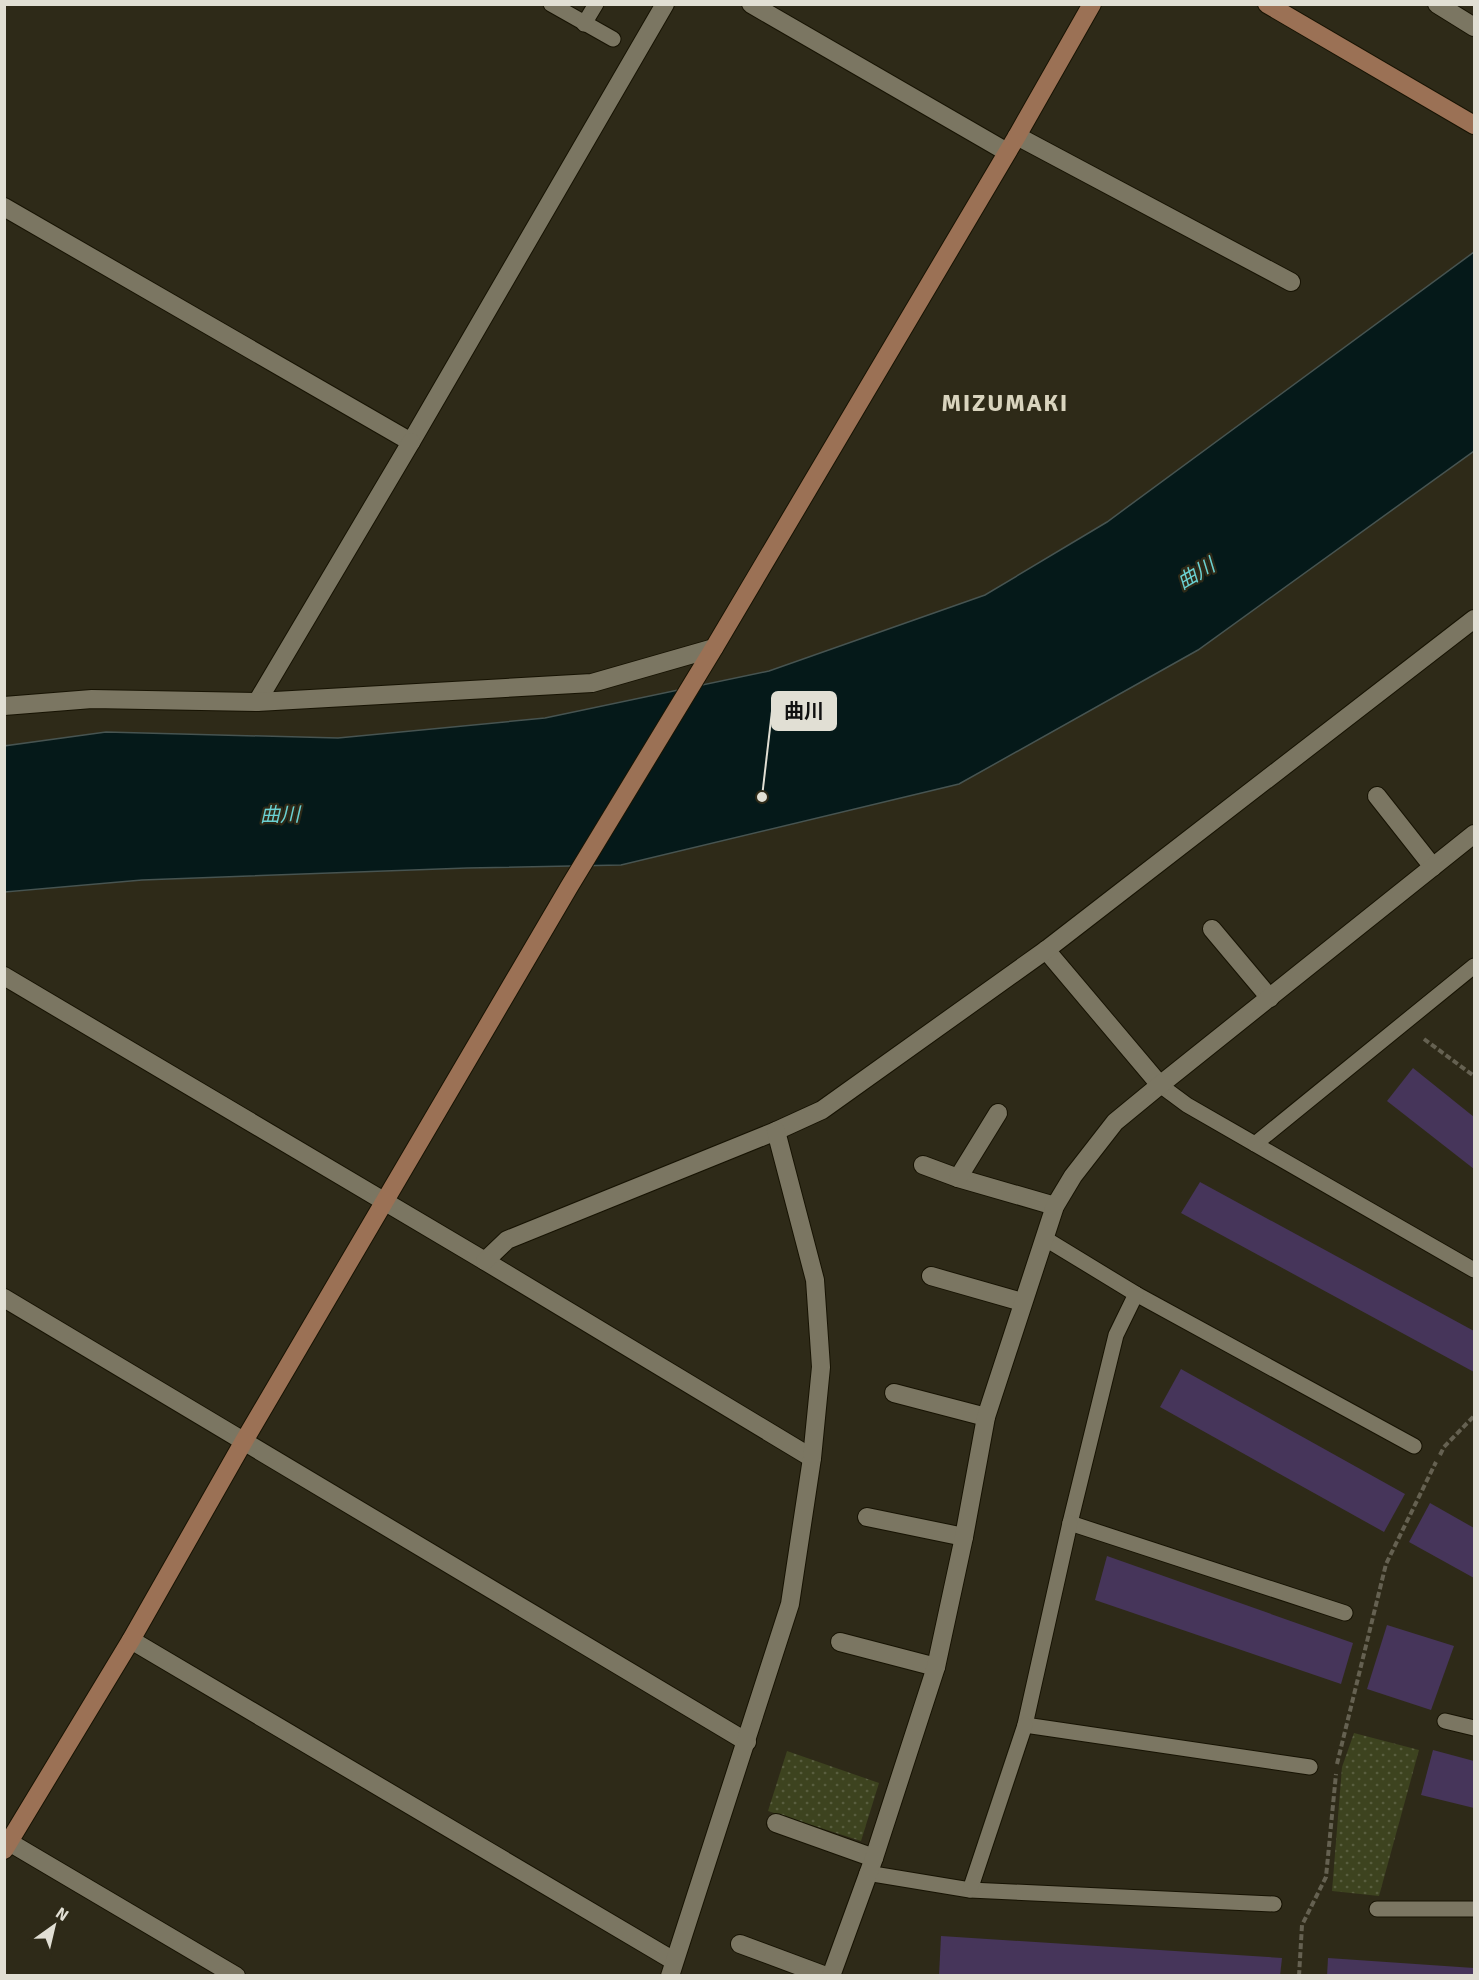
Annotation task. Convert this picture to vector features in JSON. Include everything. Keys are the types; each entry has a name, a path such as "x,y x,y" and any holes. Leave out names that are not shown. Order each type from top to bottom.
{"street":[{"path":"257,702 665,4"},
{"path":"750,4 1007,152"},
{"path":"236,1976 7,1846 131,1640 244,1441 569,887 700,672 1092,4"},
{"path":"1267,4 1474,125"},
{"path":"1449,8 1474,27"},
{"path":"1017,135 1291,282"},
{"path":"4,207 411,442"},
{"path":"485,1261 507,1240 777,1131 822,1110 1046,950 1474,620"},
{"path":"4,706 92,699 257,702 592,683 714,648"},
{"path":"1377,796 1433,867"},
{"path":"831,1976 936,1667 964,1537 986,1417 1055,1206 1073,1176 1115,1122 1474,834"},
{"path":"1212,928 1270,998"},
{"path":"1046,950 1160,1085"},
{"path":"4,976 812,1458"},
{"path":"958,1178 998,1113"},
{"path":"131,1640 672,1969 790,1604 812,1458 820,1367 814,1280 777,1131"},
{"path":"923,1165 958,1178 1055,1206"},
{"path":"931,1276 1023,1302"},
{"path":"5,1300 747,1742"},
{"path":"894,1393 986,1417"},
{"path":"867,1517 964,1537"},
{"path":"840,1642 936,1667"},
{"path":"776,1823 870,1865"},
{"path":"740,1944 826,1976"}],"lane":[{"path":"551,4 612,39"},
{"path":"584,24 596,4"},
{"path":"1255,1144 1474,966"},
{"path":"1160,1085 1187,1106 1474,1269"},
{"path":"1044,1238 1136,1294 1414,1446"},
{"path":"970,1890 1025,1725 1070,1523 1116,1335 1136,1294"},
{"path":"1070,1523 1345,1612"},
{"path":"1445,1721 1474,1728"},
{"path":"1025,1725 1310,1767"},
{"path":"870,1865 970,1890 1274,1904"},
{"path":"1377,1909 1474,1909"}],"path":[{"path":"1403,1024 1474,1076"},
{"path":"1299,1976 1302,1925 1326,1877 1337,1762 1386,1564 1444,1447 1474,1416"}],"green space":[{"path":"1354,1733 1419,1750 1379,1896 1332,1891 1342,1767"},
{"path":"787,1751 879,1783 861,1841 768,1811"}],"water":[{"path":"1474,252 1474,451 1198,650 959,784 621,865 467,868 142,880 5,892 4,746 106,732 338,738 545,718 769,671 985,595 1107,522"}],"building":[{"path":"1413,1068 1474,1117 1474,1169 1387,1101"},
{"path":"1200,1182 1474,1331 1474,1372 1181,1213"},
{"path":"1181,1369 1405,1494 1384,1532 1160,1407"},
{"path":"1430,1503 1474,1528 1474,1578 1409,1542"},
{"path":"1107,1556 1353,1643 1341,1684 1095,1600"},
{"path":"1387,1625 1454,1646 1431,1710 1367,1689"},
{"path":"1433,1750 1474,1761 1474,1808 1421,1795"},
{"path":"941,1936 1282,1958 1280,1976 939,1976"},
{"path":"1328,1958 1474,1968 1474,1976 1327,1976"}],"place":[{"name":"曲川","path":"762,797"}],"district":[{"name":"MIZUMAKI","path":"1005,403"}]}
